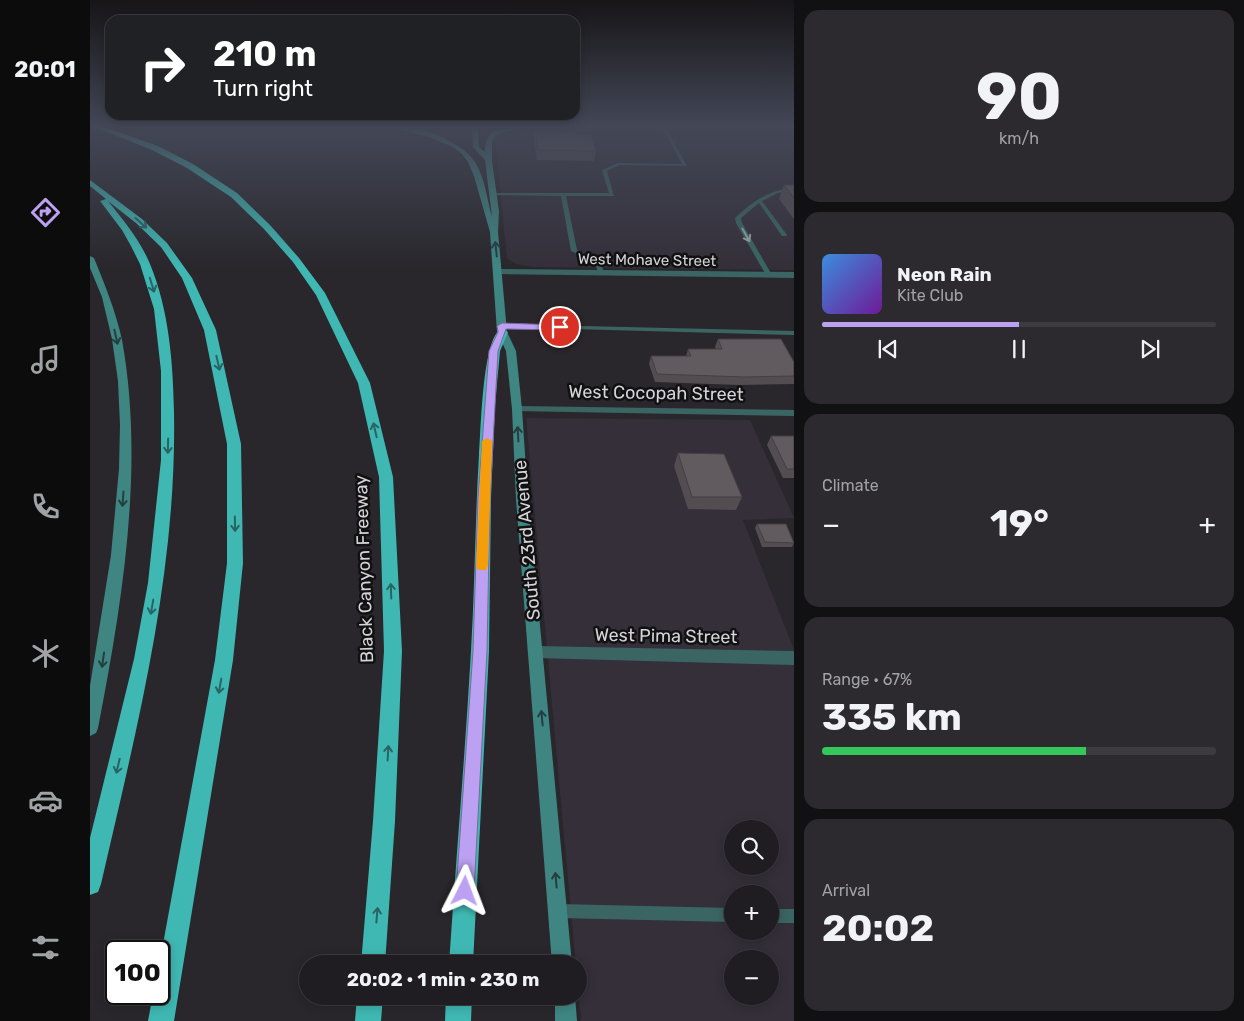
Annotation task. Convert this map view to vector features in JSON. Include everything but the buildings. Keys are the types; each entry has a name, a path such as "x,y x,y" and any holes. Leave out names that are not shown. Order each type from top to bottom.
{"highway":[{"name":"Black Canyon Freeway","path":"200,173 234,195 267,227 296,260 321,295 364,383 386,476 393,651 384,822 374,955"},
{"path":"90,183 126,229 145,264 159,309 164,339 168,413 168,460 156,583 142,659 90,884"},
{"path":"90,183 140,221 164,245 187,278 210,330 234,444 235,563 224,660 161,1021"},
{"path":"462,955 480,651 484,498 489,415 494,351 502,329"},
{"path":"368,1021 369,1005"},
{"path":"458,1021 459,1005"}],"main road":[{"path":"474,173 494,232"},
{"name":"South 23rd Avenue","path":"490,173 498,221 494,232 499,272 502,329 511,351 517,408 522,499 561,955"},
{"path":"90,258 102,281 119,352 124,392 125,477 120,535 100,682 90,728"},
{"path":"565,1005 566,1021"}],"street":[{"name":"West Mohave Street","path":"499,272 794,275"},
{"name":"West Cocopah Street","path":"517,408 794,413"},
{"name":"West Pima Street","path":"536,652 794,658"}],"lane":[{"path":"493,194 612,195 605,173"},
{"path":"769,275 738,218 758,200 772,192 794,190"},
{"path":"563,195 574,251 598,261 601,273"},
{"path":"758,200 784,235"},
{"path":"502,329 794,333"},
{"path":"559,911 724,915"},
{"path":"779,916 794,916"}],"shaded area":[{"path":"498,173 794,173 794,270 532,267 516,264 507,258"},
{"path":"526,418 750,420 794,518 743,520 794,650 794,1021 581,1021 580,1005 587,1005 587,955 575,955"}],"slow traffic":[{"path":"482,566 487,441"}],"route":[{"path":"465,891 480,651 484,498 494,351 502,332 502,326 560,327"}]}
